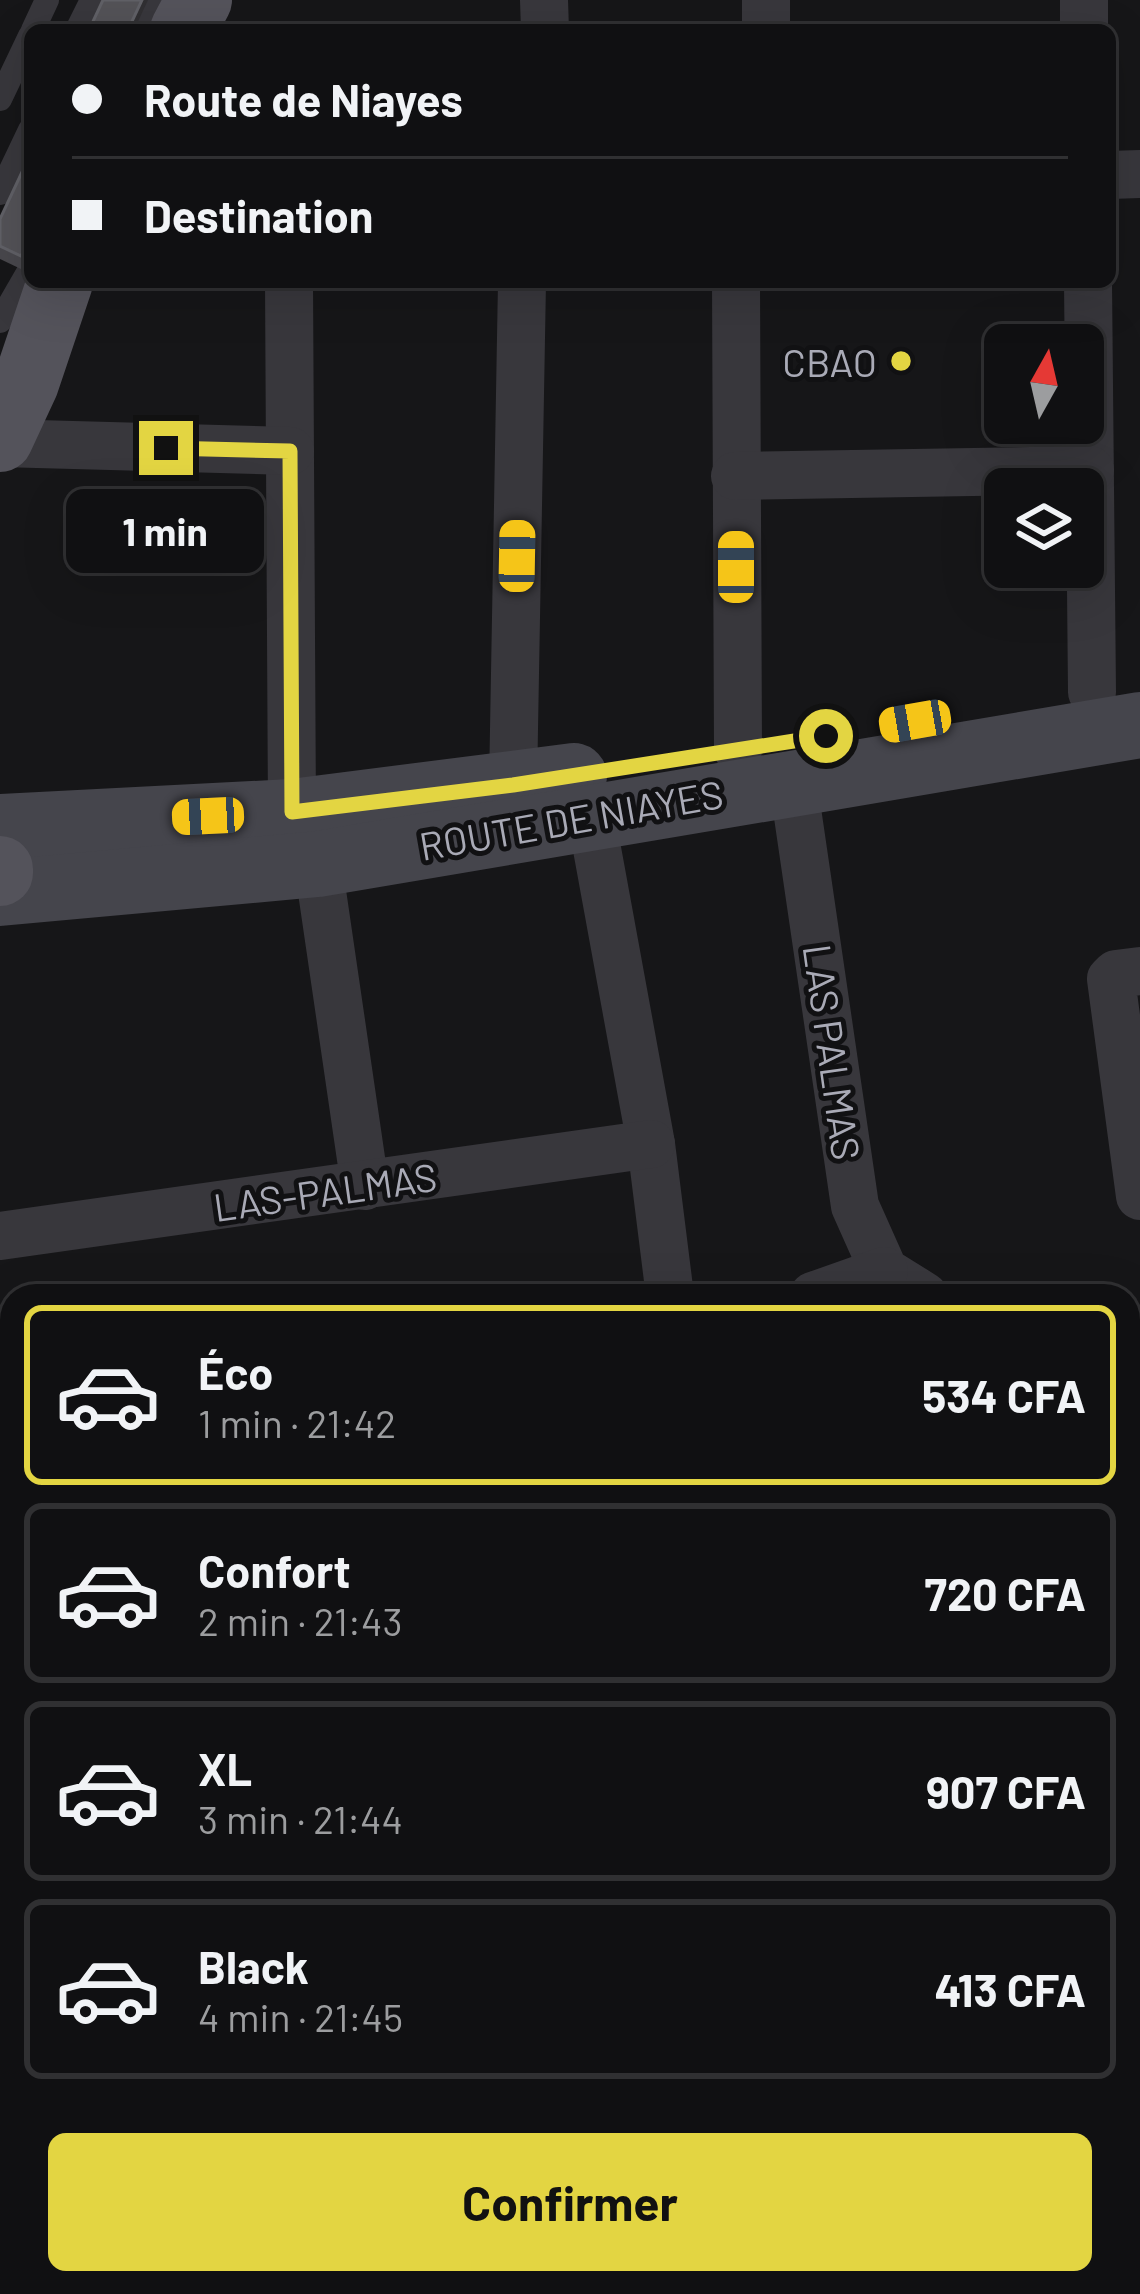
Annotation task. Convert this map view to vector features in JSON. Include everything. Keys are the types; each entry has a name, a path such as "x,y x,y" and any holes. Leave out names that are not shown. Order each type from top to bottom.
{"main road":[{"path":"0,441 59,288"},
{"name":"ROUTE DE NIAYES","path":"0,827 305,838 591,816 765,766 1124,700"},
{"name":"ROUTE DE NIAYES","path":"0,893 305,838 513,785 765,766"}],"street":[{"path":"289,288 290,451 305,838 365,1186"},
{"path":"513,785 522,288"},
{"name":"LAS PALMAS","path":"736,288 735,476 765,766 855,1206 904,1284"},
{"path":"1088,288 1090,468"},
{"path":"0,441 290,451"},
{"path":"735,476 984,472"},
{"path":"1104,565 1124,700"},
{"path":"591,816 651,1144 668,1284"},
{"path":"1140,970 1112,979 1140,1196"},
{"name":"LAS-PALMAS","path":"0,1236 651,1144"}],"lane":[{"path":"0,99 24,48"},
{"path":"0,194 24,143"},
{"path":"0,321 24,279"}],"building":[{"path":"103,0 142,0 131,24 92,24"},
{"path":"24,168 21,256 0,246 0,219"}],"place":[{"name":"CBAO","path":"901,361"}],"route":[{"path":"166,448 290,451 292,812 513,785 826,736"}]}
